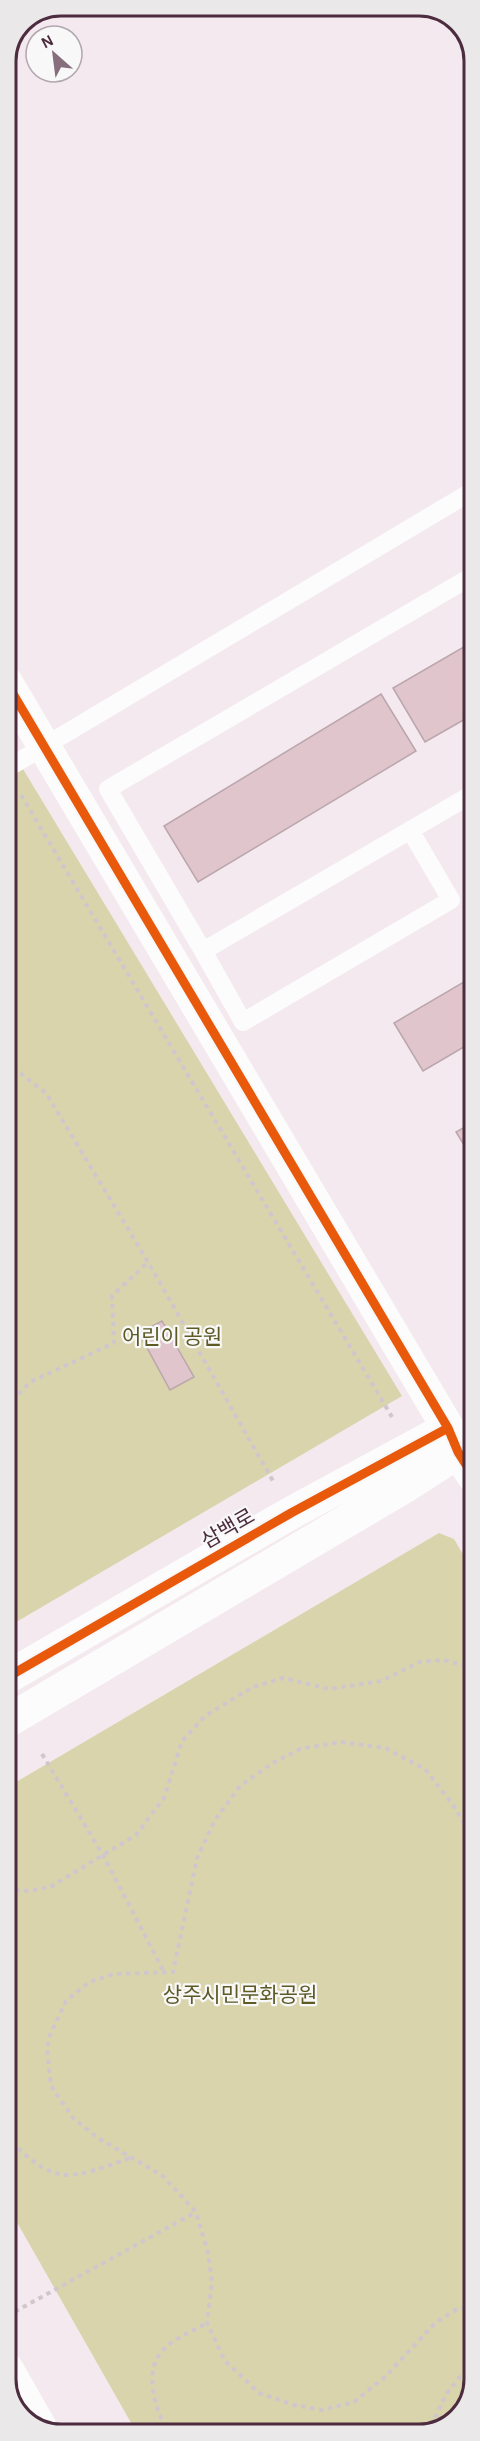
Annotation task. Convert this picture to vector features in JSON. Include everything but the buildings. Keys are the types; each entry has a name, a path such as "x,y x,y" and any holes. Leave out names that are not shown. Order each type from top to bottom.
{"street":[{"path":"16,700 464,1449"},
{"name":"삼백로","path":"17,1672 291,1513 411,1448 464,1450"},
{"path":"17,1716 464,1450"},
{"path":"18,2390 30,2411"}],"lane":[{"path":"16,763 463,496"},
{"path":"410,830 451,900 243,1022 108,789 463,581"},
{"path":"203,951 463,799"}],"path":[{"path":"18,791 411,1448"},
{"path":"16,1070 46,1093 148,1262 291,1513"},
{"path":"17,1396 30,1382 114,1344 112,1296 148,1262"},
{"path":"17,1890 30,1891 52,1886 136,1835 164,1798 182,1742 205,1716 253,1687 283,1678 330,1689 381,1681 420,1662 444,1660 464,1665"},
{"path":"464,1822 425,1769 385,1748 341,1742 300,1749 271,1764 240,1786 215,1820 197,1858 172,1972 114,1974 89,1982 66,2001 50,2035 47,2049 51,2086 73,2118 98,2138 163,2176 196,2212 208,2253 212,2282 207,2323 225,2361 259,2393 294,2405 322,2410 354,2402 386,2376 435,2323 457,2309 464,2308"},
{"path":"42,1754 103,1855 164,1972"},
{"path":"17,2145 35,2162 60,2175 86,2172 134,2157"},
{"path":"17,2310 196,2212"},
{"path":"164,2424 153,2388 152,2371 161,2351 207,2323"},
{"path":"433,2422 447,2393 464,2372"}],"green space":[{"name":"어린이 공원","path":"16,758 402,1396 17,1622"},
{"name":"상주시민문화공원","path":"439,1533 454,1539 464,1555 464,2380 458,2402 439,2420 425,2424 132,2424 17,2222 17,1782"}],"cycle path":[{"path":"16,699 448,1428"},
{"path":"17,1672 291,1513 448,1428 464,1461"}]}
